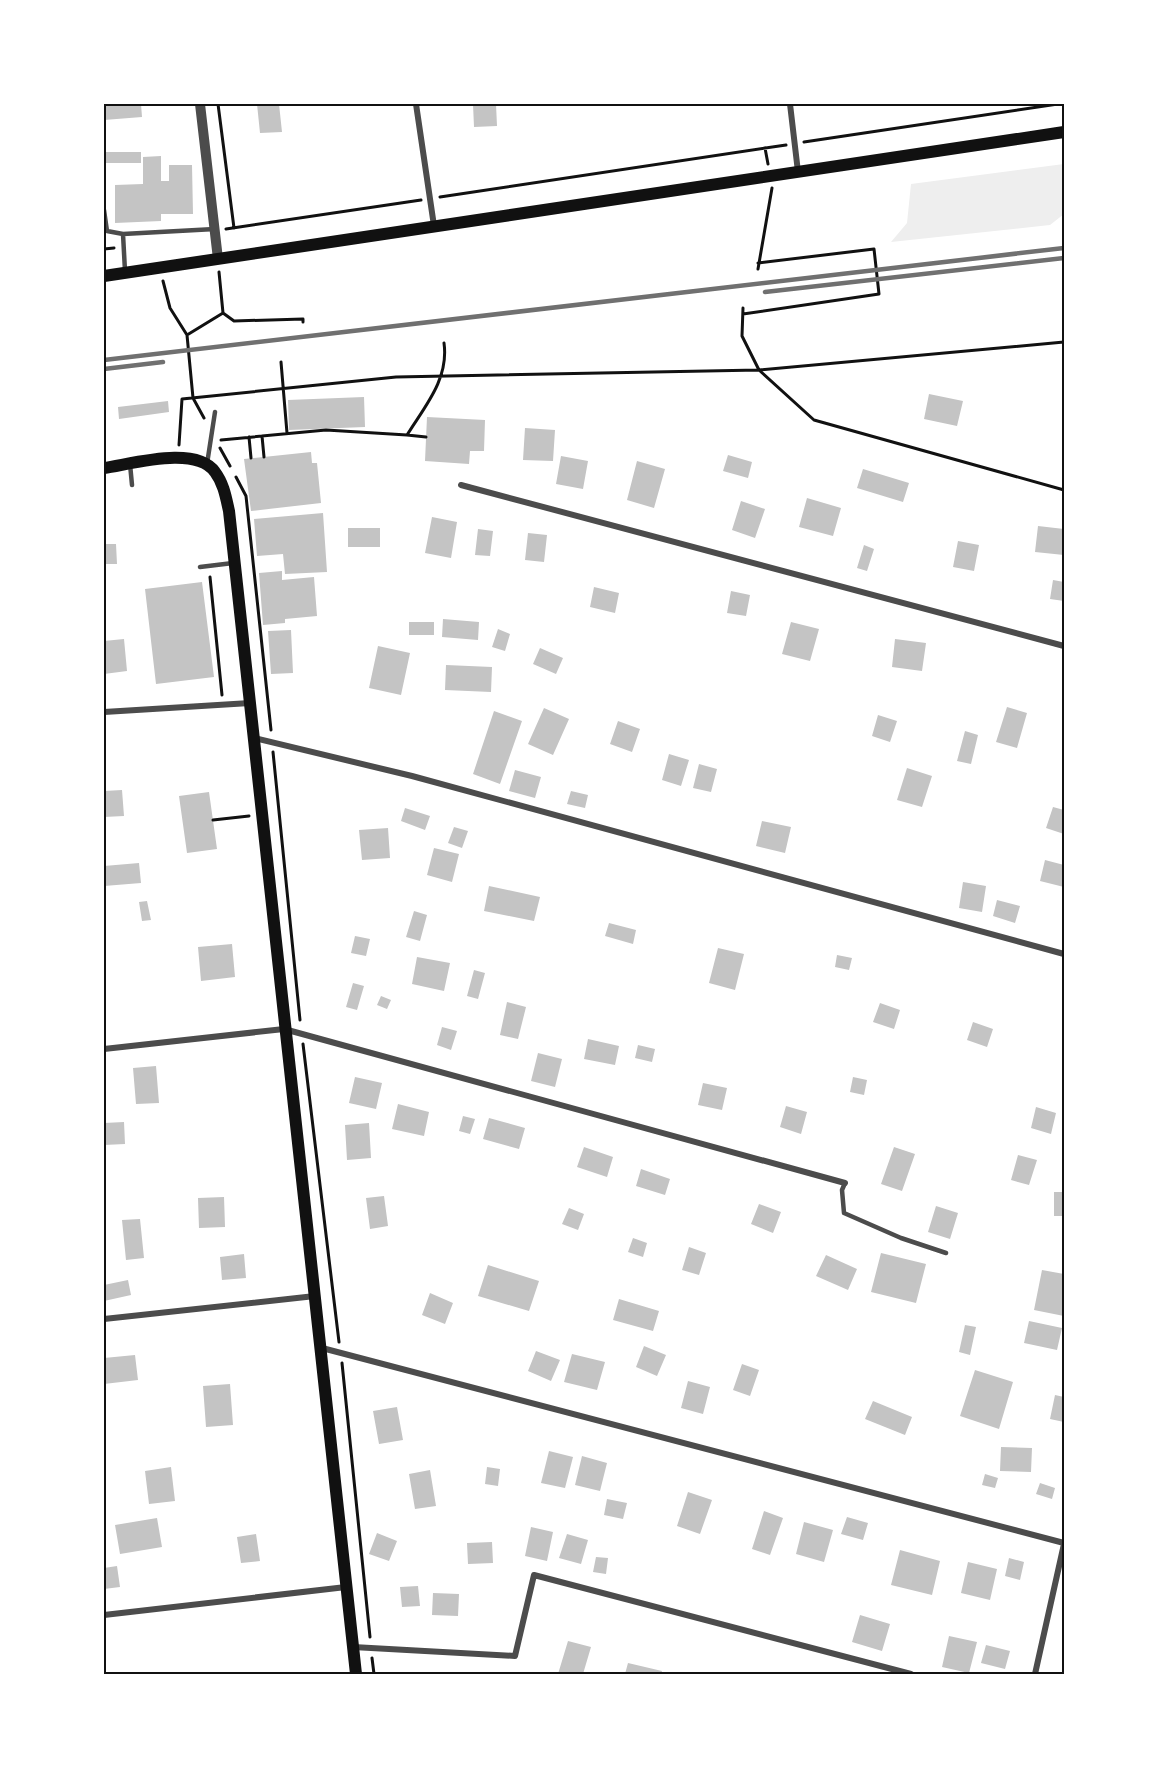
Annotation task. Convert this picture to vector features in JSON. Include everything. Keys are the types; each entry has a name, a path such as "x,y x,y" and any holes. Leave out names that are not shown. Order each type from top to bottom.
{"main road":[{"path":"104,276 1065,132"},
{"path":"104,468 178,457 193,458 207,464 223,487 235,563 356,1674"}],"street":[{"path":"200,104 218,259"},
{"path":"416,104 434,227"},
{"path":"790,104 798,172"},
{"path":"461,485 1065,646"},
{"path":"104,712 250,703"},
{"path":"254,738 412,776 1065,954"},
{"path":"104,1049 284,1029 845,1183"},
{"path":"104,1319 315,1296"},
{"path":"321,1348 1065,1543 1035,1674"},
{"path":"353,1647 515,1656 534,1575 911,1674"},
{"path":"104,1615 346,1587"}],"lane":[{"path":"104,210 107,231 123,234 215,230"},
{"path":"123,234 125,273"},
{"path":"207,464 215,412"},
{"path":"130,464 132,485"},
{"path":"200,567 235,563"},
{"path":"845,1183 842,1190 844,1213 901,1238 946,1253"}],"path":[{"path":"218,104 234,228"},
{"path":"215,230 1058,104"},
{"path":"758,269 772,189 765,148"},
{"path":"744,314 879,294 874,249 758,264"},
{"path":"218,259 223,313 234,321 303,319 303,322"},
{"path":"160,267 170,308 187,336 190,378"},
{"path":"743,308 742,336 759,370 814,420 1065,490"},
{"path":"187,336 223,313"},
{"path":"178,457 182,399 396,377 759,370 1065,342"},
{"path":"407,435 442,377 446,358 444,343"},
{"path":"281,362 287,433"},
{"path":"216,440 326,430 426,437"},
{"path":"262,436 264,457"},
{"path":"249,437 251,458"},
{"path":"208,566 223,704"},
{"path":"213,820 249,816"}],"shaded area":[{"path":"1064,164 1064,214 1050,225 891,242 907,223 911,184"}],"building":[{"path":"104,104 141,104 142,117 104,120"},
{"path":"257,104 279,104 282,132 260,133"},
{"path":"473,104 496,104 497,126 474,127"},
{"path":"104,152 141,152 141,163 104,163"},
{"path":"161,156 161,181 169,181 169,165 192,165 193,214 161,214 161,221 115,223 115,185 143,184 143,157"},
{"path":"929,394 963,401 957,426 924,419"},
{"path":"364,397 365,427 289,430 288,400"},
{"path":"168,401 169,412 119,419 118,407"},
{"path":"427,417 485,420 484,451 470,451 469,464 425,461"},
{"path":"525,428 555,430 553,461 523,460"},
{"path":"311,452 312,463 317,463 321,503 251,511 244,459"},
{"path":"728,455 752,462 748,478 723,471"},
{"path":"561,456 588,461 583,489 556,484"},
{"path":"637,461 665,469 654,508 627,500"},
{"path":"863,469 909,483 903,502 857,488"},
{"path":"807,498 841,508 833,536 799,527"},
{"path":"741,501 765,509 755,538 732,530"},
{"path":"323,513 327,572 285,574 283,554 257,556 254,519"},
{"path":"432,517 457,522 451,558 425,553"},
{"path":"1038,526 1064,529 1064,555 1035,552"},
{"path":"348,528 380,528 380,547 348,547"},
{"path":"478,529 493,531 490,556 475,555"},
{"path":"528,533 547,535 544,562 525,560"},
{"path":"958,541 979,545 974,571 953,567"},
{"path":"104,544 116,544 117,564 104,564"},
{"path":"864,545 874,549 867,571 857,568"},
{"path":"282,571 282,580 314,577 317,616 285,619 285,623 263,625 259,573"},
{"path":"1053,580 1064,582 1064,601 1050,599"},
{"path":"202,582 214,677 156,684 145,589"},
{"path":"594,587 619,593 615,613 590,607"},
{"path":"731,591 750,595 746,616 727,613"},
{"path":"443,619 479,622 478,640 442,637"},
{"path":"409,622 434,622 434,635 409,635"},
{"path":"791,622 819,629 810,661 782,654"},
{"path":"498,629 510,634 505,651 492,647"},
{"path":"291,630 293,673 271,674 268,631"},
{"path":"124,639 127,671 104,674 104,641"},
{"path":"895,639 926,643 922,671 892,667"},
{"path":"378,646 410,653 401,695 369,688"},
{"path":"540,648 563,658 556,674 533,664"},
{"path":"446,665 492,667 491,692 445,690"},
{"path":"1007,707 1027,713 1017,748 996,742"},
{"path":"544,708 569,719 553,755 528,744"},
{"path":"494,711 522,721 500,784 473,774"},
{"path":"878,715 897,721 890,742 872,736"},
{"path":"618,721 640,729 632,752 610,744"},
{"path":"965,731 978,735 971,764 957,761"},
{"path":"669,754 689,760 681,786 662,780"},
{"path":"699,764 717,769 711,792 693,788"},
{"path":"907,768 932,776 922,807 897,800"},
{"path":"515,770 541,777 535,798 509,791"},
{"path":"122,790 124,816 104,817 104,791"},
{"path":"571,791 588,795 585,808 567,804"},
{"path":"209,792 217,849 187,853 179,796"},
{"path":"1053,807 1064,810 1064,834 1046,828"},
{"path":"405,808 430,816 425,830 401,821"},
{"path":"762,821 791,827 785,853 756,846"},
{"path":"454,827 468,831 462,848 448,843"},
{"path":"388,828 390,858 362,860 359,830"},
{"path":"434,848 459,854 452,882 427,875"},
{"path":"1045,860 1064,865 1064,887 1040,881"},
{"path":"139,863 141,883 104,886 104,866"},
{"path":"963,882 986,886 982,912 959,908"},
{"path":"489,886 540,897 534,921 484,911"},
{"path":"997,900 1020,906 1015,923 993,916"},
{"path":"147,901 151,920 142,921 139,902"},
{"path":"414,911 427,915 420,941 406,937"},
{"path":"609,923 636,930 633,944 605,936"},
{"path":"355,936 370,939 366,956 351,953"},
{"path":"232,944 235,977 201,981 198,947"},
{"path":"718,948 744,954 735,990 709,983"},
{"path":"837,955 852,958 849,970 835,967"},
{"path":"417,957 450,963 444,991 412,984"},
{"path":"474,970 485,973 478,999 467,996"},
{"path":"353,983 364,986 357,1010 346,1007"},
{"path":"381,996 391,1000 387,1009 377,1005"},
{"path":"507,1002 526,1007 518,1039 500,1035"},
{"path":"880,1003 900,1010 894,1029 873,1022"},
{"path":"973,1022 993,1029 987,1047 967,1040"},
{"path":"442,1027 457,1031 451,1050 437,1045"},
{"path":"588,1039 619,1046 615,1065 584,1059"},
{"path":"638,1045 655,1049 652,1062 635,1058"},
{"path":"538,1053 562,1059 555,1087 531,1081"},
{"path":"156,1066 159,1103 136,1104 133,1068"},
{"path":"355,1077 382,1083 376,1109 349,1103"},
{"path":"853,1077 867,1080 864,1095 850,1092"},
{"path":"703,1083 727,1088 722,1110 698,1105"},
{"path":"398,1104 429,1112 424,1136 392,1129"},
{"path":"786,1106 807,1112 801,1134 780,1127"},
{"path":"1036,1107 1056,1113 1051,1134 1031,1128"},
{"path":"463,1116 475,1119 470,1134 459,1131"},
{"path":"489,1118 525,1128 519,1149 483,1139"},
{"path":"124,1122 125,1144 104,1145 104,1123"},
{"path":"369,1123 371,1158 347,1160 345,1125"},
{"path":"584,1147 613,1157 607,1177 577,1167"},
{"path":"894,1147 915,1154 902,1191 881,1184"},
{"path":"1018,1155 1037,1160 1029,1185 1011,1180"},
{"path":"641,1169 670,1179 665,1195 636,1186"},
{"path":"1054,1192 1064,1192 1064,1216 1054,1216"},
{"path":"384,1196 388,1226 370,1229 366,1198"},
{"path":"224,1197 225,1227 199,1228 198,1198"},
{"path":"759,1204 781,1212 773,1233 751,1224"},
{"path":"936,1206 958,1213 950,1239 928,1232"},
{"path":"569,1208 584,1214 578,1230 562,1224"},
{"path":"140,1219 144,1258 126,1260 122,1220"},
{"path":"633,1238 647,1243 643,1257 628,1252"},
{"path":"689,1247 706,1253 699,1275 682,1270"},
{"path":"881,1253 926,1264 916,1303 871,1292"},
{"path":"244,1254 246,1278 222,1280 220,1257"},
{"path":"826,1255 857,1269 848,1290 816,1276"},
{"path":"488,1265 539,1281 529,1311 478,1296"},
{"path":"1042,1270 1064,1274 1064,1316 1034,1310"},
{"path":"128,1280 131,1295 104,1301 104,1285"},
{"path":"430,1293 453,1303 445,1324 422,1315"},
{"path":"619,1299 659,1311 653,1331 613,1320"},
{"path":"1029,1321 1062,1328 1057,1350 1024,1343"},
{"path":"965,1325 976,1327 970,1355 959,1352"},
{"path":"644,1346 666,1355 657,1376 636,1367"},
{"path":"536,1351 560,1360 551,1381 528,1371"},
{"path":"572,1354 605,1362 597,1390 564,1382"},
{"path":"135,1355 138,1380 104,1384 104,1358"},
{"path":"742,1364 759,1370 750,1396 733,1390"},
{"path":"975,1370 1013,1382 999,1429 960,1416"},
{"path":"688,1381 710,1387 703,1414 681,1408"},
{"path":"230,1384 233,1425 206,1427 203,1386"},
{"path":"1055,1395 1064,1397 1064,1422 1050,1419"},
{"path":"873,1401 912,1417 905,1435 865,1419"},
{"path":"397,1407 403,1440 379,1444 373,1411"},
{"path":"1001,1447 1032,1448 1031,1472 1000,1471"},
{"path":"549,1451 573,1457 565,1488 541,1483"},
{"path":"582,1456 607,1463 600,1491 575,1485"},
{"path":"171,1467 175,1501 149,1504 145,1471"},
{"path":"487,1467 500,1469 498,1486 485,1484"},
{"path":"430,1470 436,1506 415,1509 409,1474"},
{"path":"985,1474 998,1478 995,1488 982,1485"},
{"path":"1040,1483 1055,1488 1052,1499 1036,1494"},
{"path":"688,1492 712,1500 700,1534 677,1526"},
{"path":"607,1499 627,1503 623,1519 604,1515"},
{"path":"764,1511 783,1518 770,1555 752,1549"},
{"path":"847,1517 868,1523 863,1540 841,1534"},
{"path":"157,1518 162,1547 120,1554 115,1525"},
{"path":"804,1522 833,1530 824,1562 796,1554"},
{"path":"531,1527 553,1532 547,1561 525,1556"},
{"path":"377,1533 397,1541 389,1561 369,1554"},
{"path":"256,1534 260,1561 241,1563 237,1537"},
{"path":"567,1534 588,1540 581,1564 559,1558"},
{"path":"492,1542 493,1563 468,1564 467,1543"},
{"path":"900,1550 940,1561 932,1595 891,1585"},
{"path":"596,1557 608,1558 606,1574 593,1572"},
{"path":"1009,1558 1024,1562 1020,1580 1005,1576"},
{"path":"968,1562 997,1569 990,1600 961,1593"},
{"path":"117,1566 120,1587 104,1589 104,1568"},
{"path":"418,1586 420,1606 402,1607 400,1587"},
{"path":"433,1593 459,1594 458,1616 432,1615"},
{"path":"860,1615 890,1624 882,1651 852,1642"},
{"path":"949,1636 977,1642 969,1673 942,1667"},
{"path":"568,1641 591,1647 583,1674 558,1674"},
{"path":"986,1645 1010,1651 1005,1669 981,1663"},
{"path":"628,1663 662,1671 661,1674 625,1674"}],"railway":[{"path":"104,360 1064,248"},
{"path":"765,292 1064,258"},
{"path":"104,369 163,362"}]}
